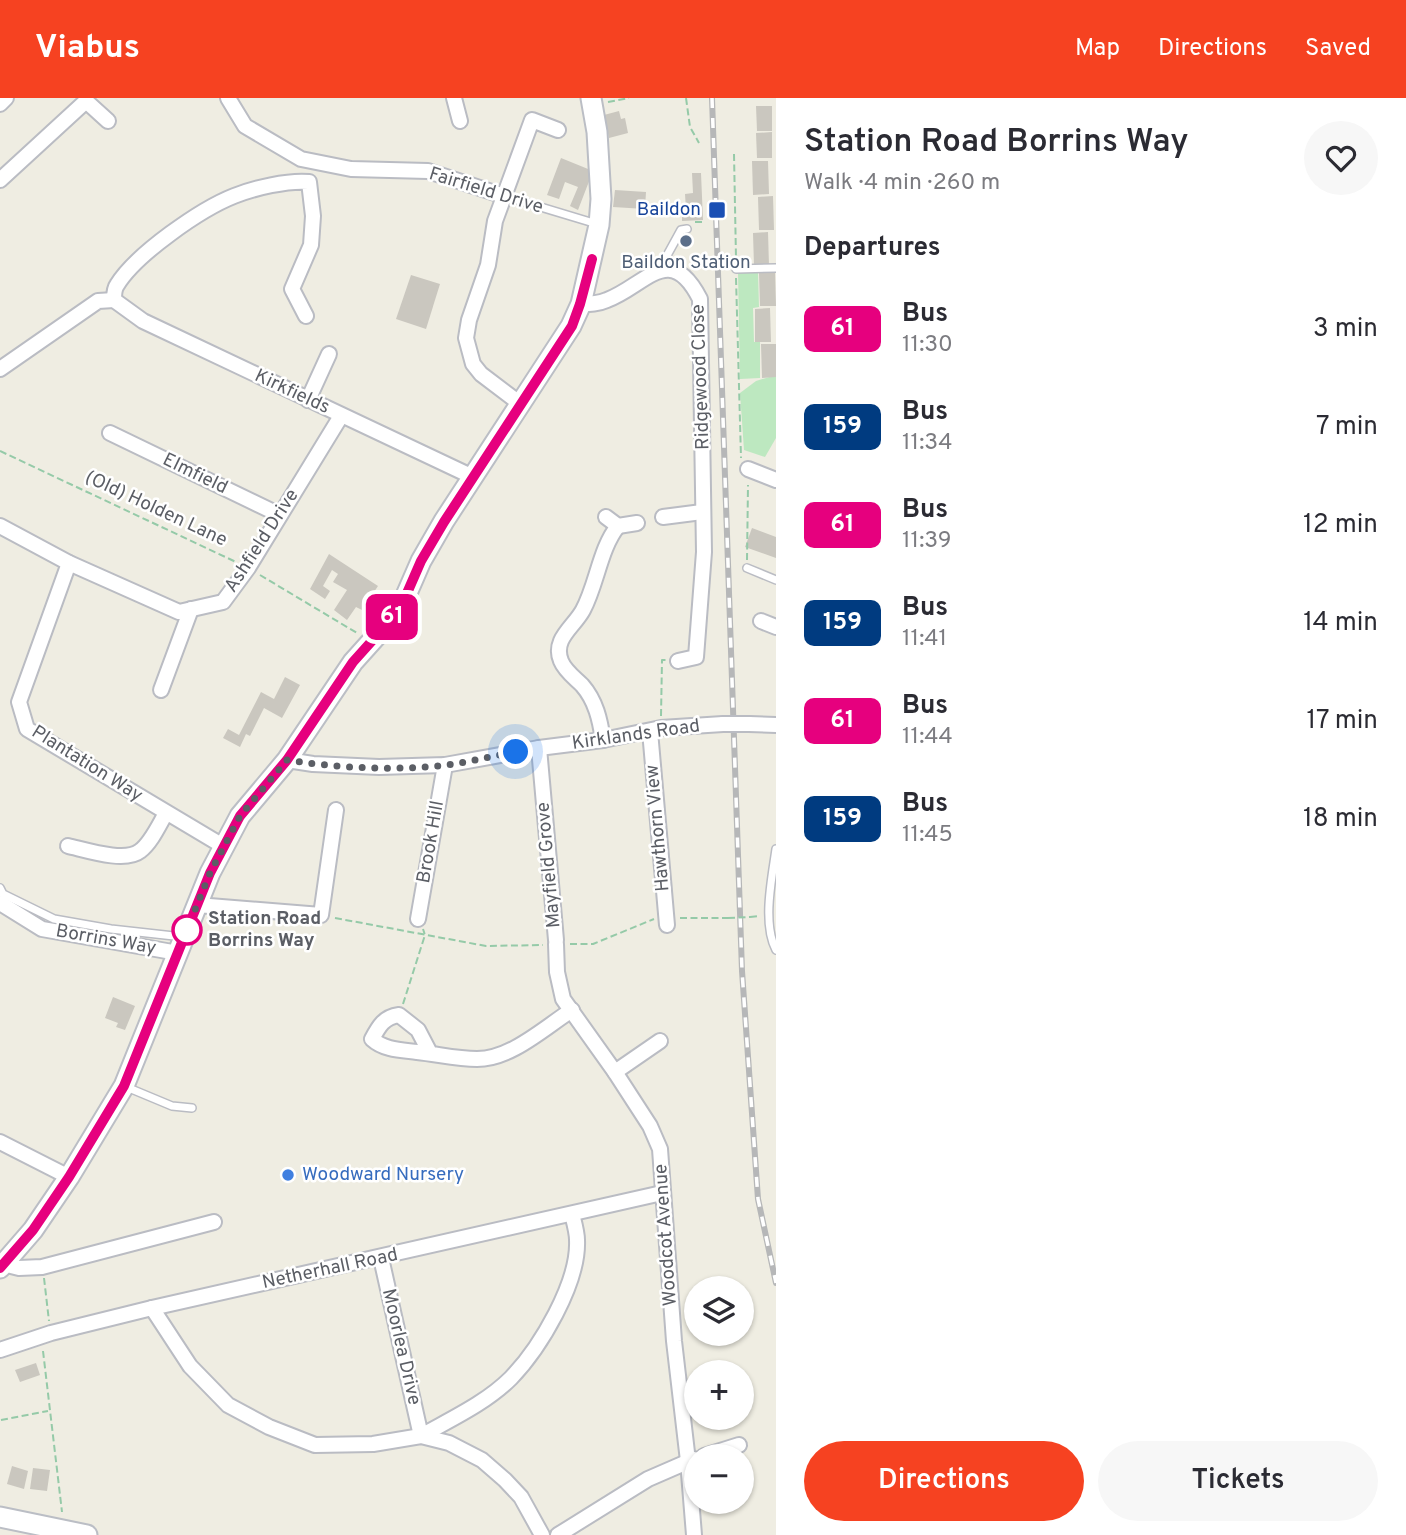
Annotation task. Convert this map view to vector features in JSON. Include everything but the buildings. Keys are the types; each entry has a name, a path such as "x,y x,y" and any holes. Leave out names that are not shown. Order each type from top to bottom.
{"street":[{"path":"0,104 6,98"},
{"path":"454,98 460,121"},
{"name":"Fairfield Drive","path":"233,100 245,126 301,159 351,169 428,171 504,196"},
{"path":"0,180 86,101 107,121"},
{"path":"2,1266 33,1230 69,1177 124,1086 197,905 223,846 240,816 287,760 353,662 388,623 404,600 421,561 572,326 599,225 601,199 597,132 592,101"},
{"path":"522,405 473,364 466,338 469,320 488,265 495,221 532,120 558,130"},
{"path":"0,369 99,301 114,300 115,287 132,265 174,230 233,196 294,180 309,182 313,216 311,245 292,289 306,316"},
{"path":"580,304 596,304 610,300 644,277 659,271"},
{"name":"Ridgewood Close","path":"659,271 676,271 685,277 693,285 700,299 703,574 696,657 678,661"},
{"name":"Kirkfields","path":"114,300 143,321 473,477"},
{"path":"308,400 329,354"},
{"name":"Ashfield Drive","path":"0,526 69,563 179,612 223,602 248,568 341,416"},
{"name":"Elmfield","path":"110,433 280,515"},
{"path":"748,469 776,480"},
{"path":"663,517 702,512"},
{"path":"606,517 618,526 637,523"},
{"path":"603,740 600,717 591,696 561,663 559,652 561,638 584,608 600,562 618,526"},
{"name":"Plantation Way","path":"69,563 19,702 27,729 223,846"},
{"path":"161,690 191,609"},
{"path":"761,621 776,627"},
{"name":"Kirklands Road","path":"287,760 379,767 445,765 656,729 723,724 776,725"},
{"name":"Hawthorn View","path":"656,729 667,923"},
{"name":"Mayfield Grove","path":"539,748 556,942"},
{"name":"Brook Hill","path":"418,919 445,765"},
{"path":"197,905 321,915 336,810"},
{"path":"68,846 117,856 131,856 142,850 166,813"},
{"name":"Borrins Way","path":"0,903 42,929 181,945"},
{"name":"Woodcot Avenue","path":"556,942 557,972 563,999 650,1126 660,1149 674,1341 690,1444"},
{"path":"430,1053 418,1031 399,1015 389,1016 379,1025 368,1042 389,1048 477,1059 509,1051 572,1010"},
{"path":"615,1072 660,1041"},
{"path":"0,1142 69,1177"},
{"name":"Netherhall Road","path":"0,1350 46,1335 152,1308 662,1193"},
{"path":"152,1308 190,1366 228,1405 269,1427 315,1445 373,1444 421,1436 469,1410 510,1380 541,1342 562,1300 576,1258 577,1239 572,1214"},
{"path":"2,1266 42,1267 214,1222"},
{"name":"Moorlea Drive","path":"381,1258 421,1436"},
{"path":"421,1436 449,1443 482,1460 521,1497 542,1535"},
{"path":"558,1535 648,1479 684,1463"},
{"name":"Woodcot Avenue","path":"693,1514 694,1535"},
{"path":"0,1517 38,1530 64,1530 87,1535"}],"lane":[{"name":"Fairfield Drive","path":"504,196 599,225"},
{"path":"659,271 681,230 689,226"},
{"path":"736,269 776,268"},
{"path":"747,568 776,580"},
{"path":"776,849 769,896 771,933 776,950"},
{"path":"0,888 3,894 54,919 181,945"},
{"path":"124,1086 172,1106 192,1108"}],"path":[{"path":"592,101 629,98"},
{"path":"686,98 690,127 699,144"},
{"path":"734,154 741,465 748,469 747,568"},
{"path":"689,226 703,222"},
{"name":"(Old) Holden Lane","path":"0,451 248,568 371,641"},
{"path":"656,729 662,660 678,661"},
{"path":"321,915 486,946 515,947 556,942 593,944 648,919 667,923 750,917"},
{"path":"399,1015 425,935"},
{"path":"42,1267 49,1411 64,1530"},
{"path":"1,1420 49,1411"}],"green space":[{"path":"738,272 758,272 759,307 753,308 754,342 760,342 760,378 740,379"},
{"path":"776,375 776,438 765,457 744,450 740,393 756,381"}],"railway":[{"path":"712,98 742,971 758,1199 776,1283"}],"bus line":[{"name":"61","path":"0,1268 33,1230 100,1128 124,1086 210,873 240,816 287,760 353,662 388,623 404,600 421,561 444,522 572,326 592,259"}],"place":[{"name":"Baildon","path":"717,210"},
{"name":"Baildon Station","path":"686,241"},
{"name":"Station Road Borrins Way","path":"187,930"},
{"name":"Woodward Nursery","path":"288,1175"}],"route":[{"path":"187,930 184,937 210,873 240,816 287,760 379,767 423,766 445,765 516,752"}]}
